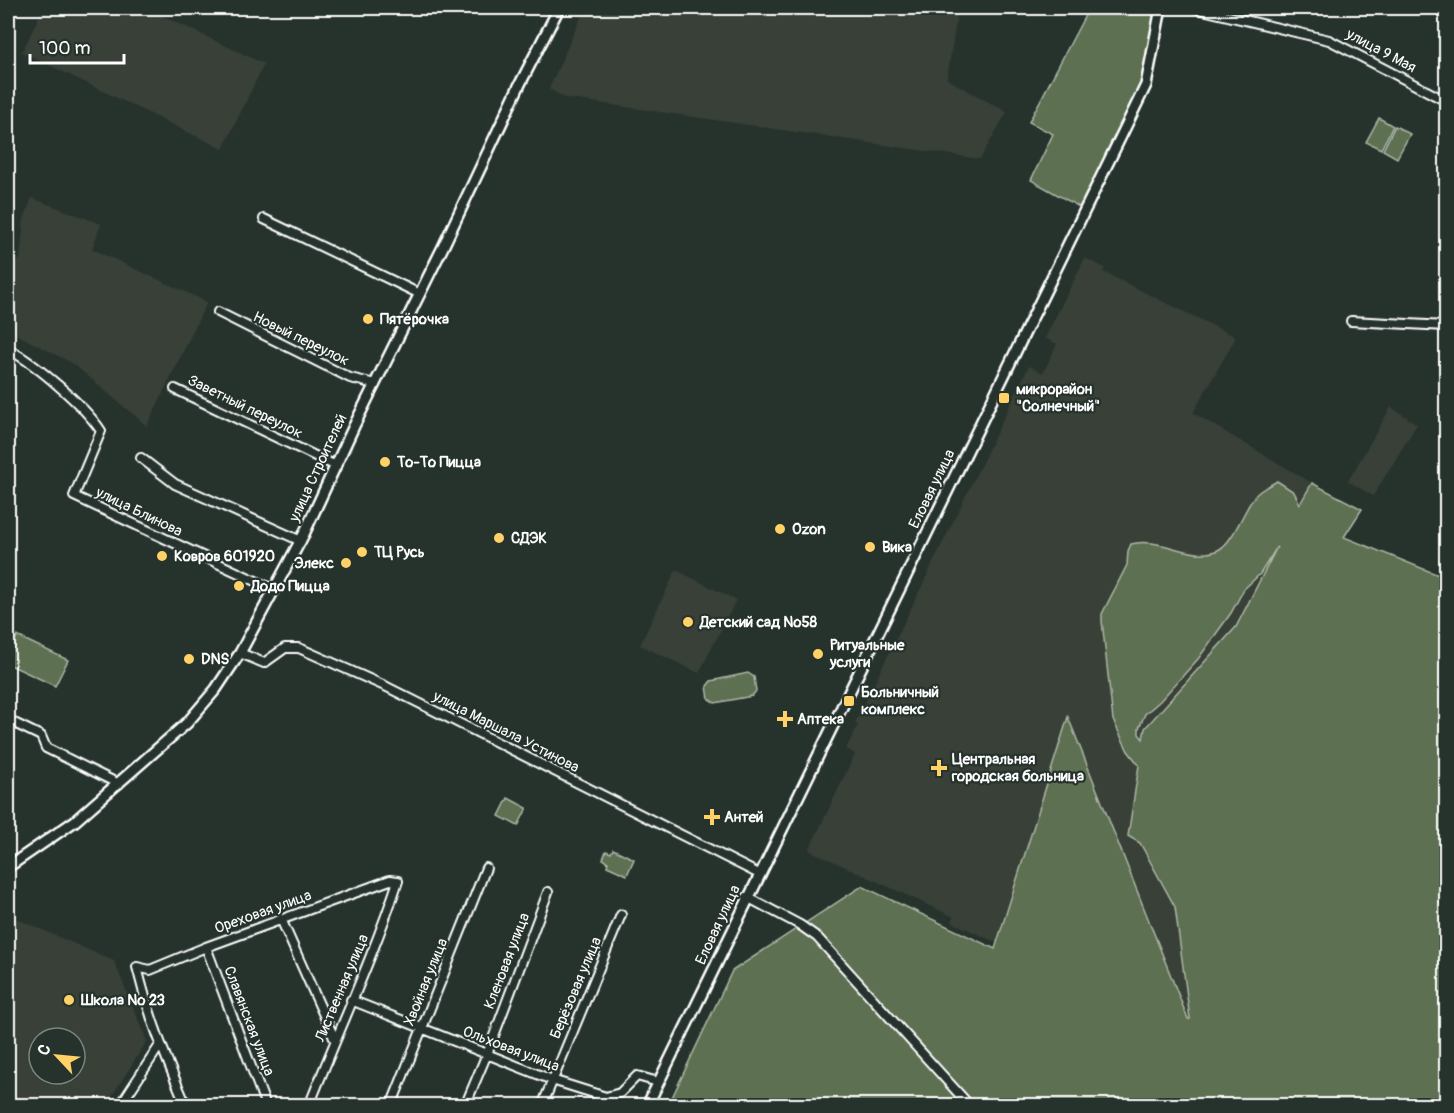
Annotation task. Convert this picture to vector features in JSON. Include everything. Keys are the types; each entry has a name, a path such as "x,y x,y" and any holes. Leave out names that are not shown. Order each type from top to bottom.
{"main road":[{"name":"улица Строителей","path":"8,867 75,821 187,723 216,689 240,653 301,541 519,86 559,8"},
{"name":"Еловая улица","path":"647,1106 747,897 1146,86 1161,8"}],"street":[{"name":"улица 9 Мая","path":"1194,8 1329,39 1446,101"},
{"path":"264,219 420,294"},
{"name":"Новый переулок","path":"218,312 350,378 375,384"},
{"path":"1352,321 1446,326"},
{"name":"улица Блинова","path":"8,349 24,358 91,416 101,431 74,496 273,589"},
{"name":"Заветный переулок","path":"175,388 336,466"},
{"path":"141,458 175,484 301,541"},
{"name":"улица Маршала Устинова","path":"240,653 264,663 285,648 299,648 387,687 759,874"},
{"path":"8,720 41,736 46,748 119,784"},
{"name":"Хвойная улица","path":"391,1106 486,868"},
{"name":"Ореховая улица","path":"160,1045 146,1005 138,968 150,970 206,947 390,880 398,881"},
{"name":"Лиственная улица","path":"309,1106 381,932 398,881"},
{"name":"Кленовая улица","path":"465,1106 548,892"},
{"path":"747,897 800,925 816,938 970,1106"},
{"name":"Берёзовая улица","path":"542,1106 621,915"},
{"path":"282,919 335,1040"},
{"name":"Славянская улица","path":"206,947 267,1106"},
{"name":"Ольховая улица","path":"351,1000 552,1080 606,1097 620,1093 637,1076 658,1082"},
{"path":"120,1106 160,1045"},
{"path":"160,1045 185,1106"}],"shaded area":[{"path":"43,8 146,8 264,64 223,149 22,52"},
{"path":"585,8 958,8 947,79 1007,112 980,159 565,98 549,89"},
{"path":"32,198 101,224 92,249 207,302 147,426 72,363 8,330 8,270 20,259 24,219"},
{"path":"1085,258 1105,268 1103,272 1236,337 1193,413 1312,483 1236,627 1145,729 1140,843 1175,907 1190,1019 1177,1026 952,922 954,917 809,850 855,754 846,749 858,725 855,723 1029,366 1043,373 1057,344 1045,338"},
{"path":"1391,407 1417,424 1373,496 1348,481"},
{"name":"Детский сад №58","path":"676,570 736,600 699,673 640,645"},
{"name":"Школа № 23","path":"8,915 114,961 147,1041 106,1105 8,1105"}],"green space":[{"path":"1089,8 1157,8 1140,84 1081,208 1031,180 1053,134 1029,122"},
{"path":"1379,118 1393,126 1381,149 1366,142"},
{"path":"1395,126 1410,134 1397,158 1383,150"},
{"path":"1277,481 1294,492 1300,504 1312,483 1362,509 1344,537 1446,578 1446,1105 668,1106 732,971 862,886 995,949 1068,717 1188,1019 1190,1019 1175,907 1140,843 1128,836 1139,765 1128,751 1113,720 1102,614 1127,565 1131,544 1153,543 1198,553 1218,550 1229,541 1254,497","holes":["1277,547 1236,627 1145,728 1143,739 1139,734 1139,728 1145,714 1198,659 1231,613 1244,589 1260,574"]},
{"path":"17,636 68,660 55,686 8,664 8,656"},
{"path":"748,673 754,677 756,691 752,696 715,703 709,699 707,686 711,681"},
{"path":"508,798 527,808 518,826 499,816"},
{"path":"613,849 634,859 627,875 607,866 608,862 603,859 606,851 611,853"}],"place":[{"name":"Пятёрочка","path":"368,319"},
{"name":"микрорайон \"Солнечный\"","path":"1004,398"},
{"name":"То-То Пицца","path":"385,462"},
{"name":"Ozon","path":"780,529"},
{"name":"СДЭК","path":"499,538"},
{"name":"Вика","path":"870,547"},
{"name":"ТЦ Русь","path":"362,552"},
{"name":"Ковров 601920","path":"162,556"},
{"name":"Элекс","path":"346,563"},
{"name":"Додо Пицца","path":"239,586"},
{"name":"Детский сад №58","path":"688,622"},
{"name":"Ритуальные услуги","path":"818,654"},
{"name":"DNS","path":"189,659"},
{"name":"Больничный комплекс","path":"849,701"},
{"name":"Аптека","path":"785,719"},
{"name":"Центральная городская больница","path":"939,768"},
{"name":"Антей","path":"712,817"},
{"name":"Школа № 23","path":"69,1000"}]}
